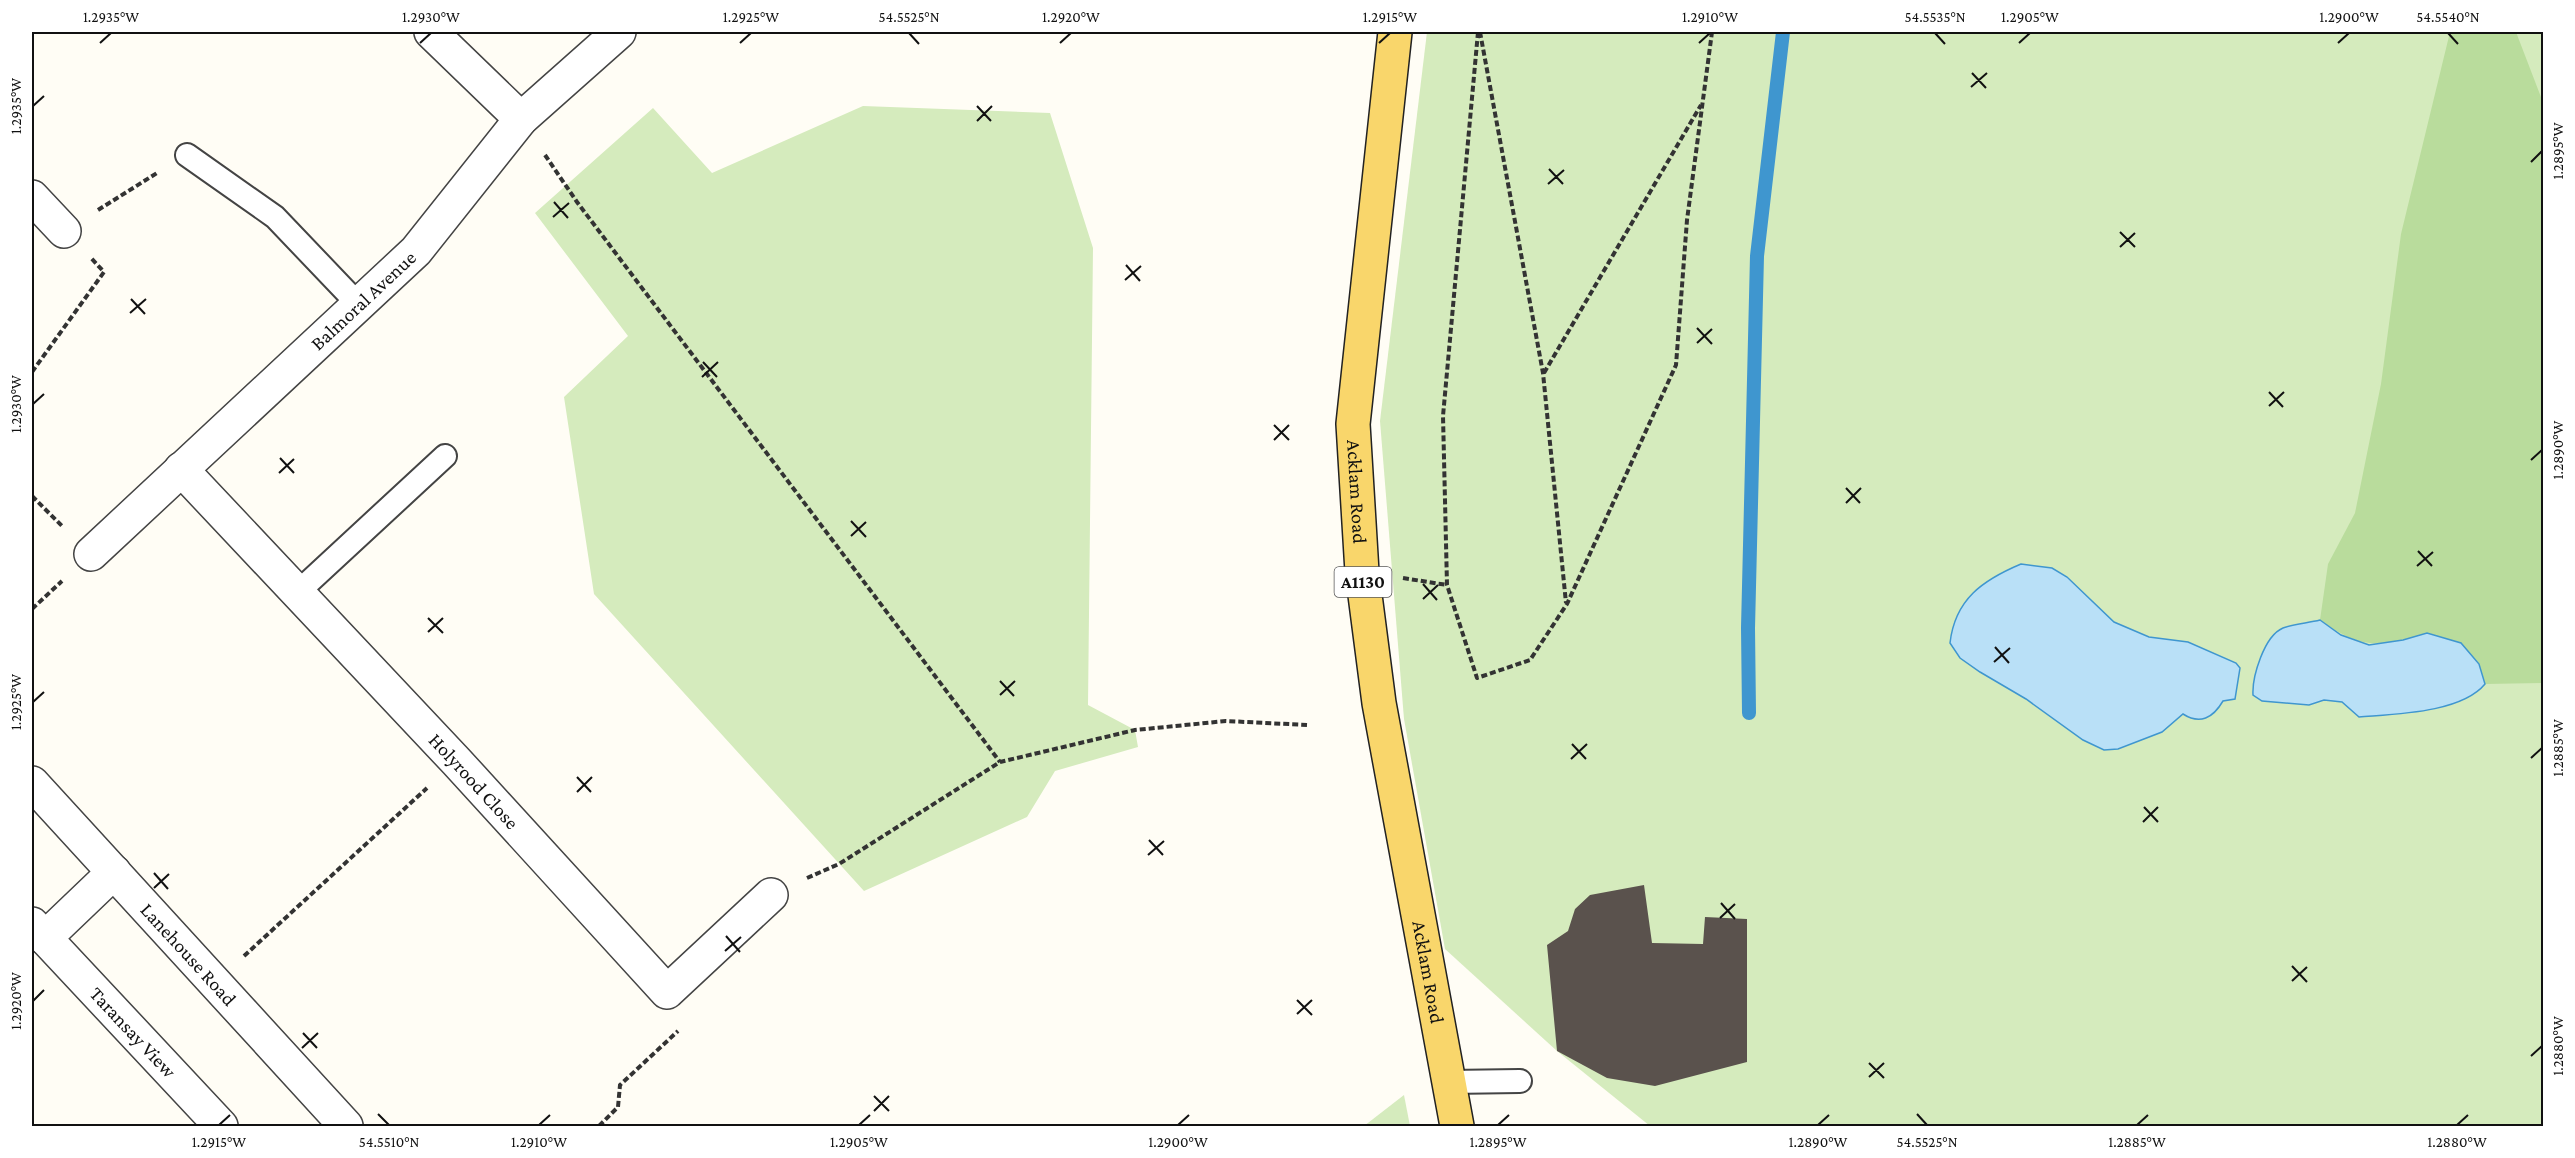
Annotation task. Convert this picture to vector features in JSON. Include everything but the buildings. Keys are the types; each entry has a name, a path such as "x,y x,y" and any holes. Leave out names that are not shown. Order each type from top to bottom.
{"main road":[{"name":"Acklam Road","path":"1395,32 1353,424 1362,572 1379,703 1457,1126"}],"street":[{"path":"431,32 521,119"},
{"name":"Balmoral Avenue","path":"91,554 416,251 521,119 619,32"},
{"path":"32,197 64,231"},
{"name":"Holyrood Close","path":"180,470 456,761 667,992"},
{"name":"Lanehouse Road","path":"32,783 346,1126"},
{"path":"38,931 114,872"},
{"path":"667,992 771,895"},
{"name":"Taransay View","path":"38,931 221,1126"}],"lane":[{"path":"187,155 275,217 358,304"},
{"path":"297,593 445,456"},
{"path":"1449,1082 1520,1081"}],"path":[{"path":"1479,32 1543,373 1566,604"},
{"path":"1479,32 1443,416 1447,585 1477,678 1530,660 1566,604 1676,365 1687,220 1712,32"},
{"path":"1543,373 1625,229 1703,102"},
{"path":"521,119 577,202 1000,762"},
{"path":"771,895 839,864 1000,762 1135,730 1226,721 1307,725"},
{"path":"216,982 456,761"},
{"path":"599,1126 618,1107 620,1085 681,1029 667,992"}],"green space":[{"path":"1427,32 2543,32 2543,1126 1650,1126 1557,1051 1445,949 1404,719 1380,421"},
{"path":"2450,32 2516,32 2544,105 2543,683 2485,684 2470,655 2427,633 2396,641 2371,643 2348,637 2320,620 2328,564 2355,513 2381,384 2401,234"},
{"path":"863,106 1050,113 1093,248 1088,705 1135,730 1138,747 1055,771 1027,817 864,891 594,594 564,397 628,336 535,213 653,108 712,173"},
{"path":"1404,1095 1410,1126 1364,1126"}],"water":[{"path":"2021,564 2052,568 2067,577 2114,622 2149,637 2188,642 2236,663 2240,668 2235,699 2223,701 2215,712 2206,718 2195,719 2183,714 2162,732 2118,749 2104,750 2083,740 2026,699 1960,658 1950,643 1958,614 1973,593 1983,584"},
{"path":"2320,620 2341,635 2369,645 2403,640 2427,633 2461,643 2479,664 2485,684 2474,694 2444,706 2408,713 2359,717 2342,702 2324,700 2309,705 2262,701 2253,695 2260,658 2276,632 2283,628"}],"waterway":[{"path":"1749,713 1748,628 1757,256 1783,32"}]}
